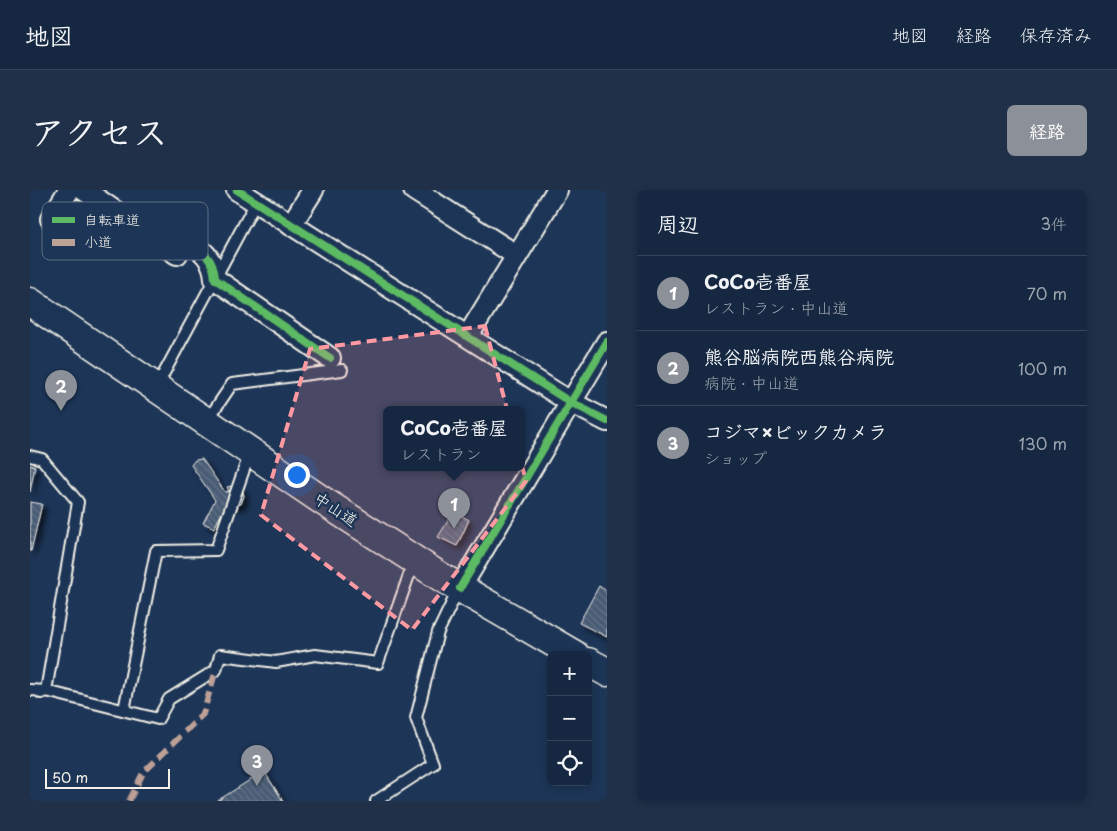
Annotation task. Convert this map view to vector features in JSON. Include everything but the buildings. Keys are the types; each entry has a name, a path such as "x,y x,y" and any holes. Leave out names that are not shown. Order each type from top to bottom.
{"highway":[{"name":"中山道","path":"30,302 414,560 567,651"},
{"path":"592,664 607,672"}],"street":[{"path":"62,202 69,190"},
{"path":"84,190 101,202"},
{"path":"237,190 570,402 607,421"},
{"path":"291,224 313,190"},
{"path":"414,190 516,255"},
{"path":"468,336 557,190"},
{"path":"208,257 214,267 215,279 336,364"},
{"path":"460,588 607,342"}],"lane":[{"path":"156,387 256,202"},
{"path":"206,421 232,384 336,364"},
{"path":"124,710 156,551 216,550 250,451"},
{"path":"30,456 42,459 78,502 46,691"},
{"path":"30,690 46,691 158,719 169,699 216,670 220,655 276,662 315,655 378,663 414,560"},
{"path":"376,801 433,764 416,718 438,632 460,588"},
{"path":"30,696 46,691"}],"highlighted area":[{"path":"485,326 526,481 412,630 261,515 310,349"}],"marked path":[{"path":"129,801 143,773 203,714 216,670"}],"cycle path":[{"path":"237,190 570,402 607,421"},
{"path":"208,258 214,270 215,279 330,358"},
{"path":"460,588 607,342"}],"place":[{"name":"熊谷脳病院西熊谷病院","path":"61,411"},
{"name":"CoCo壱番屋","path":"454,529"},
{"name":"コジマ×ビックカメラ","path":"257,786"}]}
